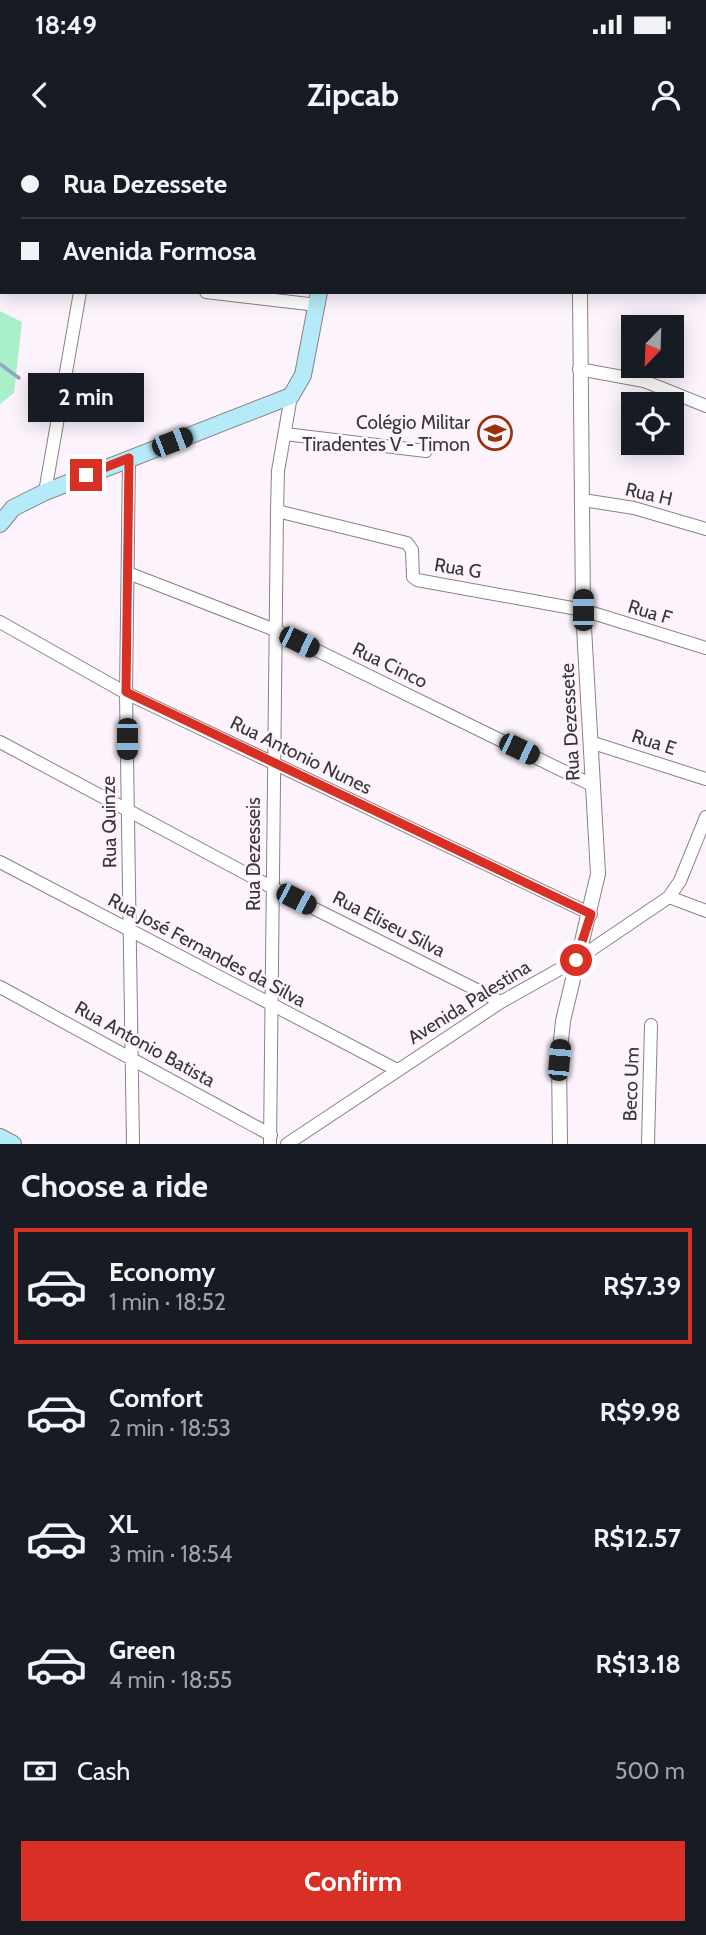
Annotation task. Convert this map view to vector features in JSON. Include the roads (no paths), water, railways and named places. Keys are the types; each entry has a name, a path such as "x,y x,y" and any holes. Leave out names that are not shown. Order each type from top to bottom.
{"main road":[{"path":"0,524 13,508 45,492 291,396 303,375 318,299"},
{"path":"0,1137 13,1144"}],"street":[{"path":"45,492 80,294"},
{"path":"238,294 318,299"},
{"name":"Rua Dezessete","path":"560,1144 561,1042 576,960 591,914 598,874 583,610 580,294"},
{"path":"579,369 645,381 706,405"},
{"name":"Rua Dezesseis","path":"271,1140 272,763 278,471 291,396"},
{"path":"285,434 426,451"},
{"name":"Rua Quinze","path":"129,458 126,692 133,1144"},
{"name":"Rua H","path":"583,500 634,508 706,528"},
{"name":"Rua G","path":"277,511 407,543 412,550 413,577 417,580 583,610"},
{"name":"Rua Cinco","path":"128,573 275,630 592,785"},
{"name":"Rua F","path":"583,610 706,648"},
{"name":"Rua Antonio Nunes","path":"0,622 126,692 591,914"},
{"name":"Rua Eliseu Silva","path":"0,742 273,888 501,1002"},
{"name":"Rua E","path":"590,742 706,779"},
{"name":"Avenida Palestina","path":"287,1144 501,1002 576,960 669,897 680,881 706,817"},
{"name":"Rua José Fernandes da Silva","path":"0,862 397,1070"},
{"path":"669,897 706,911"},
{"name":"Rua Antonio Batista","path":"0,987 271,1140"},
{"name":"Beco Um","path":"648,1144 651,1026"}],"waterway":[{"path":"0,364 19,378"}],"place":[{"name":"Colégio Militar Tiradentes V - Timon","path":"495,433"}]}
